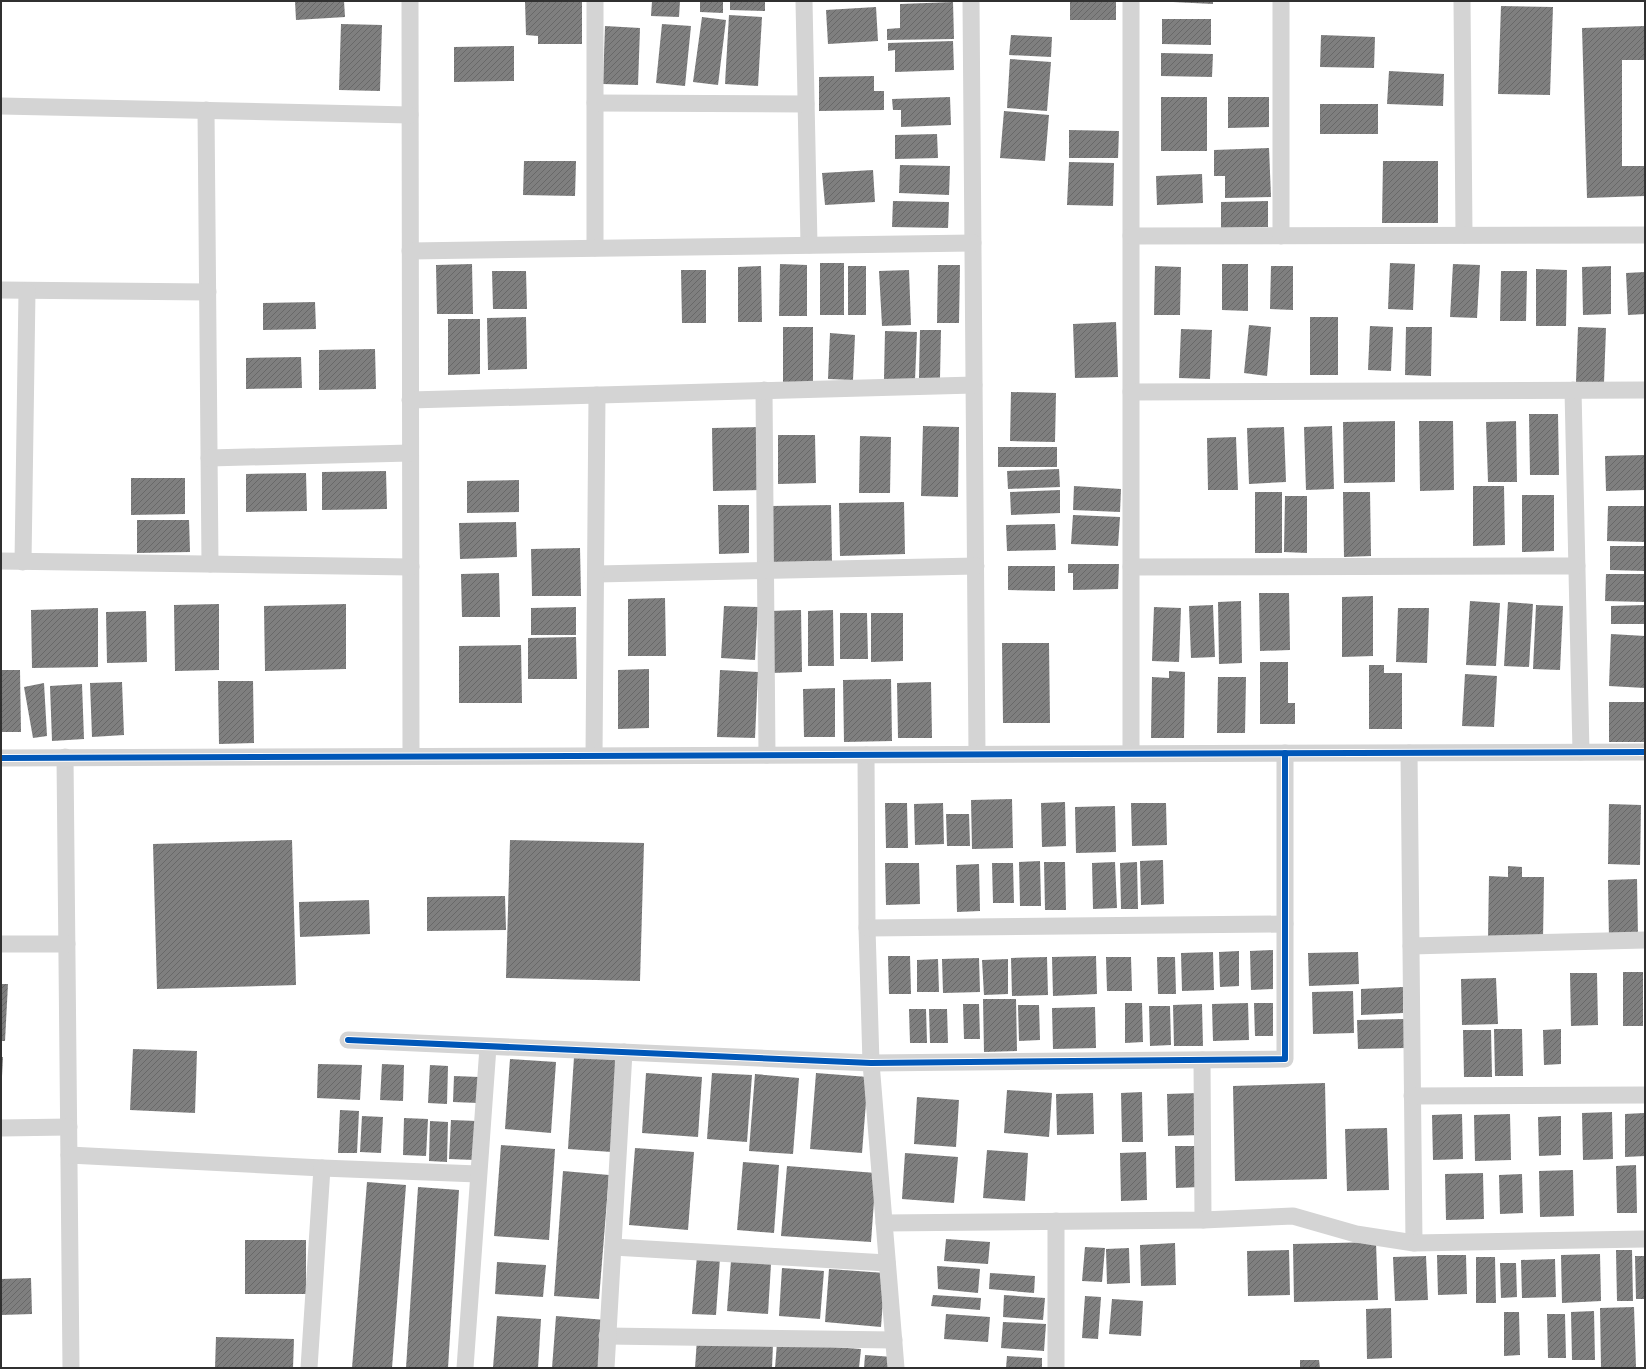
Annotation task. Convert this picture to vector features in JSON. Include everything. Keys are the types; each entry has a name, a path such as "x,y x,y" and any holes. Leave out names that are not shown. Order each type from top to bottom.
{"street":[{"path":"410,1 411,756"},
{"path":"595,1 595,248"},
{"path":"804,1 809,245"},
{"path":"971,1 977,754"},
{"path":"1131,1 1131,754"},
{"path":"1280,236 1281,1"},
{"path":"1462,1 1464,235"},
{"path":"595,103 806,104"},
{"path":"1,106 410,115"},
{"path":"206,110 210,564"},
{"path":"1131,236 1645,235"},
{"path":"410,251 973,243"},
{"path":"1,290 208,292"},
{"path":"23,562 27,291"},
{"path":"410,400 974,385"},
{"path":"764,390 767,755"},
{"path":"1573,390 1581,752"},
{"path":"1131,392 1645,390"},
{"path":"594,756 597,395"},
{"path":"209,458 410,453"},
{"path":"1,561 411,567"},
{"path":"596,574 976,566"},
{"path":"1131,567 1577,566"},
{"path":"1409,752 1414,1243"},
{"path":"1,758 1645,752"},
{"path":"348,1040 871,1063 1285,1059 1285,753"},
{"path":"866,755 867,928 871,1063 896,1368"},
{"path":"65,757 71,1368"},
{"path":"867,928 1285,924"},
{"path":"1411,946 1645,940"},
{"path":"1,944 67,944"},
{"path":"465,1368 488,1047"},
{"path":"606,1368 624,1052"},
{"path":"1202,1060 1203,1220"},
{"path":"1412,1096 1645,1095"},
{"path":"1,1128 69,1127"},
{"path":"69,1155 322,1168 478,1174"},
{"path":"309,1368 322,1168"},
{"path":"884,1223 1203,1220 1293,1216 1356,1234 1414,1243 1645,1240"},
{"path":"1056,1221 1056,1368"},
{"path":"613,1248 888,1263"},
{"path":"608,1336 894,1340"}],"building":[{"path":"295,1 344,1 345,17 296,20"},
{"path":"525,1 582,1 582,44 538,44 538,36 526,35"},
{"path":"652,1 680,1 679,17 651,16"},
{"path":"700,1 723,1 723,13 700,12"},
{"path":"730,1 765,1 765,11 730,10"},
{"path":"1070,1 1116,1 1116,20 1070,20"},
{"path":"1213,1 1213,4 1173,2"},
{"path":"953,2 954,39 887,40 887,29 900,28 900,4"},
{"path":"1501,6 1553,7 1550,95 1498,94"},
{"path":"876,7 878,41 828,44 826,10"},
{"path":"729,15 762,17 758,86 725,84"},
{"path":"702,17 726,20 718,85 693,82"},
{"path":"1162,19 1211,19 1211,45 1162,44"},
{"path":"341,24 382,25 380,91 339,90"},
{"path":"662,24 691,26 685,86 656,83"},
{"path":"605,26 640,28 638,85 603,84"},
{"path":"1645,26 1645,60 1622,60 1622,166 1645,166 1645,196 1587,198 1582,28"},
{"path":"1011,35 1052,37 1051,57 1009,55"},
{"path":"1321,35 1375,37 1374,68 1320,67"},
{"path":"953,41 954,70 895,72 895,50 888,51 888,43"},
{"path":"514,46 514,81 454,82 454,47"},
{"path":"1161,53 1213,54 1212,77 1161,76"},
{"path":"1010,59 1051,62 1047,111 1007,108"},
{"path":"1389,71 1444,74 1443,106 1387,104"},
{"path":"874,76 874,91 884,91 884,110 819,111 819,77"},
{"path":"950,97 951,125 901,127 901,110 893,110 892,99"},
{"path":"1161,97 1207,97 1207,151 1161,151"},
{"path":"1228,97 1269,97 1269,127 1228,128"},
{"path":"1320,104 1378,104 1378,134 1320,134"},
{"path":"1004,111 1049,115 1045,161 1000,158"},
{"path":"1069,130 1119,131 1118,158 1069,158"},
{"path":"937,134 938,158 895,159 895,135"},
{"path":"1269,148 1271,197 1225,198 1225,176 1214,176 1214,150"},
{"path":"524,161 576,161 575,196 523,195"},
{"path":"1383,161 1438,161 1438,223 1382,223"},
{"path":"1069,162 1114,163 1113,206 1067,205"},
{"path":"900,165 950,166 949,195 899,193"},
{"path":"873,170 875,202 825,205 822,173"},
{"path":"1202,174 1203,203 1157,205 1156,176"},
{"path":"893,201 949,202 948,228 892,227"},
{"path":"1268,201 1268,227 1221,228 1221,202"},
{"path":"820,263 844,263 844,315 820,315"},
{"path":"1390,263 1415,264 1413,310 1388,309"},
{"path":"472,264 473,314 437,314 436,265"},
{"path":"780,264 807,265 807,316 779,316"},
{"path":"1222,264 1248,264 1248,311 1222,310"},
{"path":"1453,264 1480,265 1477,318 1450,317"},
{"path":"938,265 960,265 959,323 937,323"},
{"path":"761,266 762,322 738,322 738,267"},
{"path":"848,266 866,266 866,315 848,315"},
{"path":"1155,266 1181,267 1180,315 1154,315"},
{"path":"1271,266 1293,266 1293,310 1270,309"},
{"path":"1611,266 1611,314 1583,315 1582,267"},
{"path":"1536,269 1567,270 1566,326 1536,326"},
{"path":"681,270 706,270 706,323 682,323"},
{"path":"909,270 911,325 882,326 879,271"},
{"path":"492,271 526,271 527,309 493,309"},
{"path":"1501,271 1527,271 1526,321 1500,321"},
{"path":"1645,272 1645,314 1628,315 1626,273"},
{"path":"315,302 316,329 263,330 263,303"},
{"path":"526,317 527,369 488,370 487,318"},
{"path":"1310,317 1338,317 1338,375 1310,375"},
{"path":"448,319 480,319 480,374 448,375"},
{"path":"1116,322 1118,377 1075,378 1073,324"},
{"path":"1249,325 1271,327 1267,376 1244,373"},
{"path":"1370,326 1393,327 1391,371 1368,370"},
{"path":"783,327 813,327 813,383 783,383"},
{"path":"1406,327 1432,327 1431,376 1405,375"},
{"path":"1578,327 1606,328 1604,383 1576,382"},
{"path":"1181,329 1212,330 1210,379 1179,378"},
{"path":"920,330 941,330 940,378 919,378"},
{"path":"885,331 917,332 915,380 884,379"},
{"path":"830,333 855,335 853,380 828,379"},
{"path":"375,349 376,389 319,390 319,350"},
{"path":"301,357 302,388 246,389 246,358"},
{"path":"1011,392 1056,393 1055,442 1010,441"},
{"path":"1529,414 1558,414 1559,475 1530,475"},
{"path":"1395,421 1395,482 1344,483 1343,422"},
{"path":"1419,421 1453,421 1454,490 1420,491"},
{"path":"1516,421 1517,482 1488,482 1486,422"},
{"path":"923,426 959,427 958,497 921,496"},
{"path":"1332,426 1334,489 1306,490 1304,427"},
{"path":"761,427 762,490 713,491 712,428"},
{"path":"1284,427 1286,482 1249,484 1247,428"},
{"path":"778,435 815,435 816,483 778,484"},
{"path":"860,436 891,437 890,493 859,493"},
{"path":"1236,437 1238,490 1208,490 1207,438"},
{"path":"998,447 1057,447 1057,467 998,467"},
{"path":"1645,455 1645,490 1606,491 1605,456"},
{"path":"1059,469 1060,487 1008,489 1007,471"},
{"path":"386,471 387,509 322,510 322,472"},
{"path":"306,473 307,511 246,512 246,474"},
{"path":"131,478 185,478 185,514 131,515"},
{"path":"519,480 519,512 467,513 467,481"},
{"path":"1074,486 1121,489 1120,512 1073,510"},
{"path":"1473,486 1504,486 1505,545 1473,546"},
{"path":"1060,490 1060,513 1011,515 1010,492"},
{"path":"1255,492 1282,492 1282,553 1255,553"},
{"path":"1343,492 1370,492 1371,556 1344,557"},
{"path":"1522,495 1554,495 1554,551 1522,552"},
{"path":"1285,496 1307,496 1307,553 1284,552"},
{"path":"904,502 905,554 840,556 839,503"},
{"path":"718,505 749,505 749,553 719,554"},
{"path":"831,505 832,562 773,563 772,506"},
{"path":"1608,506 1645,506 1645,542 1607,541"},
{"path":"1073,515 1120,517 1118,546 1071,544"},
{"path":"137,520 189,520 190,552 137,553"},
{"path":"516,522 517,557 460,559 459,523"},
{"path":"1055,524 1056,550 1007,551 1006,525"},
{"path":"1610,546 1645,546 1645,571 1610,570"},
{"path":"580,548 581,596 532,596 531,549"},
{"path":"1068,564 1119,564 1118,589 1073,590 1073,573 1068,573"},
{"path":"1008,566 1055,566 1055,591 1008,590"},
{"path":"499,573 500,617 462,617 461,574"},
{"path":"1606,574 1645,574 1645,602 1605,601"},
{"path":"1259,593 1289,593 1290,650 1260,651"},
{"path":"1373,596 1373,656 1342,657 1342,597"},
{"path":"665,598 666,656 628,656 628,599"},
{"path":"1241,601 1242,663 1219,664 1218,602"},
{"path":"1470,601 1500,603 1496,666 1466,665"},
{"path":"1508,602 1533,604 1529,667 1504,666"},
{"path":"219,604 219,670 175,671 174,605"},
{"path":"346,604 346,669 265,671 264,606"},
{"path":"1213,605 1215,657 1191,658 1189,606"},
{"path":"1536,605 1563,606 1560,670 1533,669"},
{"path":"1645,605 1645,624 1611,624 1611,606"},
{"path":"724,606 758,607 755,660 721,658"},
{"path":"576,607 576,635 531,635 531,608"},
{"path":"1154,607 1181,608 1179,662 1152,661"},
{"path":"98,608 98,667 32,668 31,610"},
{"path":"1398,608 1429,608 1427,663 1396,662"},
{"path":"801,610 802,672 771,673 770,611"},
{"path":"833,610 834,666 808,666 808,611"},
{"path":"146,611 147,662 107,663 106,612"},
{"path":"840,613 867,613 868,659 840,659"},
{"path":"871,613 903,613 903,661 871,662"},
{"path":"1611,634 1645,636 1645,688 1609,686"},
{"path":"576,637 577,679 528,679 528,638"},
{"path":"1002,643 1049,643 1050,723 1003,723"},
{"path":"521,645 522,703 459,703 459,646"},
{"path":"1260,662 1288,662 1288,703 1295,703 1295,724 1260,724"},
{"path":"1369,665 1384,665 1384,673 1402,673 1402,729 1369,729"},
{"path":"649,669 649,728 618,729 618,670"},
{"path":"1,670 20,670 21,732 1,732"},
{"path":"720,670 758,672 755,738 717,737"},
{"path":"1169,671 1185,672 1184,738 1151,738 1152,677 1169,678"},
{"path":"1465,674 1497,676 1494,727 1462,726"},
{"path":"1218,677 1246,677 1245,733 1217,733"},
{"path":"891,679 892,741 844,742 843,680"},
{"path":"218,681 253,681 254,743 219,744"},
{"path":"122,682 124,735 92,737 90,683"},
{"path":"931,682 932,738 898,738 897,683"},
{"path":"44,683 47,736 33,738 24,687"},
{"path":"82,684 84,739 52,741 50,686"},
{"path":"835,688 835,737 804,737 803,689"},
{"path":"1609,702 1645,702 1645,742 1609,742"},
{"path":"1012,799 1013,848 972,849 971,800"},
{"path":"1065,802 1066,846 1042,847 1041,803"},
{"path":"885,803 907,803 908,848 886,848"},
{"path":"943,803 944,844 915,845 914,804"},
{"path":"1131,803 1166,803 1167,845 1132,846"},
{"path":"1609,804 1641,805 1640,865 1608,864"},
{"path":"1115,806 1116,852 1076,853 1075,807"},
{"path":"946,814 969,814 970,846 947,846"},
{"path":"292,840 296,985 157,989 153,844"},
{"path":"510,840 644,843 640,981 506,978"},
{"path":"1163,860 1164,904 1141,905 1140,861"},
{"path":"1040,861 1041,906 1020,906 1019,862"},
{"path":"1044,862 1065,862 1066,910 1045,910"},
{"path":"1115,862 1117,908 1093,909 1092,863"},
{"path":"1137,862 1138,909 1121,909 1120,863"},
{"path":"885,863 919,863 920,904 886,905"},
{"path":"992,863 1013,863 1014,903 993,903"},
{"path":"979,864 980,911 957,912 956,865"},
{"path":"1508,866 1522,867 1522,877 1544,877 1543,939 1488,939 1489,876 1508,877"},
{"path":"1637,879 1638,939 1609,939 1608,880"},
{"path":"505,896 506,930 427,931 427,897"},
{"path":"369,900 370,934 300,937 299,902"},
{"path":"1273,950 1273,989 1251,990 1250,951"},
{"path":"1239,951 1239,986 1220,987 1219,952"},
{"path":"1213,952 1214,990 1182,991 1181,953"},
{"path":"1358,952 1359,984 1309,986 1308,953"},
{"path":"888,956 910,956 911,994 889,994"},
{"path":"1096,956 1097,994 1053,996 1052,957"},
{"path":"1047,957 1048,995 1012,996 1011,958"},
{"path":"1106,957 1131,957 1132,991 1107,991"},
{"path":"1157,957 1175,957 1176,994 1158,994"},
{"path":"979,958 980,992 943,993 942,959"},
{"path":"938,959 939,992 917,992 917,960"},
{"path":"1008,959 1008,994 984,995 982,960"},
{"path":"1623,972 1643,972 1643,1026 1623,1026"},
{"path":"1570,973 1597,973 1598,1025 1571,1026"},
{"path":"1496,978 1498,1024 1462,1025 1461,979"},
{"path":"1,984 8,984 5,1041 1,1041"},
{"path":"1403,987 1403,1013 1361,1015 1361,989"},
{"path":"1353,991 1354,1033 1313,1034 1312,992"},
{"path":"983,999 1016,999 1017,1051 984,1052"},
{"path":"1125,1003 1142,1003 1143,1042 1125,1043"},
{"path":"1248,1003 1249,1040 1213,1041 1212,1004"},
{"path":"1254,1003 1273,1003 1273,1036 1255,1036"},
{"path":"963,1004 979,1004 980,1039 964,1039"},
{"path":"1202,1004 1203,1046 1174,1046 1173,1005"},
{"path":"1018,1005 1039,1005 1040,1040 1019,1041"},
{"path":"1149,1006 1170,1006 1171,1045 1150,1046"},
{"path":"1095,1007 1096,1048 1053,1049 1052,1008"},
{"path":"909,1009 926,1009 927,1043 910,1043"},
{"path":"929,1009 947,1009 948,1043 930,1043"},
{"path":"1404,1019 1405,1048 1358,1049 1357,1020"},
{"path":"1494,1029 1522,1029 1523,1076 1495,1076"},
{"path":"1561,1029 1561,1064 1544,1065 1543,1030"},
{"path":"1463,1030 1491,1030 1492,1077 1464,1077"},
{"path":"133,1049 197,1051 195,1113 130,1110"},
{"path":"1,1057 3,1057 2,1076 1,1076"},
{"path":"574,1057 619,1060 612,1152 568,1149"},
{"path":"510,1059 556,1062 551,1133 505,1129"},
{"path":"318,1064 362,1065 360,1100 317,1098"},
{"path":"382,1064 404,1065 403,1101 380,1100"},
{"path":"430,1065 448,1066 447,1104 428,1103"},
{"path":"646,1073 702,1077 698,1137 642,1133"},
{"path":"712,1073 752,1075 747,1142 707,1139"},
{"path":"816,1073 868,1077 862,1153 810,1149"},
{"path":"755,1074 799,1078 793,1154 749,1151"},
{"path":"454,1076 479,1077 478,1103 453,1102"},
{"path":"1325,1083 1327,1179 1235,1181 1233,1086"},
{"path":"1007,1090 1052,1093 1049,1137 1004,1133"},
{"path":"1142,1092 1143,1142 1122,1142 1121,1093"},
{"path":"1093,1093 1094,1134 1057,1135 1056,1094"},
{"path":"1199,1093 1200,1135 1168,1136 1167,1094"},
{"path":"917,1097 959,1100 956,1147 914,1144"},
{"path":"340,1110 359,1111 357,1153 338,1153"},
{"path":"1612,1112 1613,1159 1583,1160 1582,1113"},
{"path":"1644,1113 1645,1156 1625,1157 1625,1114"},
{"path":"1462,1114 1463,1159 1433,1160 1432,1115"},
{"path":"1510,1114 1511,1160 1475,1161 1474,1115"},
{"path":"362,1116 383,1117 381,1153 360,1152"},
{"path":"1561,1116 1561,1155 1539,1156 1538,1117"},
{"path":"404,1118 428,1119 426,1156 403,1155"},
{"path":"451,1120 477,1121 475,1160 449,1159"},
{"path":"430,1121 448,1122 447,1162 429,1161"},
{"path":"1387,1128 1389,1190 1347,1191 1345,1129"},
{"path":"501,1145 555,1149 549,1240 494,1236"},
{"path":"1175,1146 1198,1146 1199,1187 1176,1188"},
{"path":"635,1148 694,1152 688,1230 629,1225"},
{"path":"987,1150 1028,1153 1025,1201 983,1198"},
{"path":"1146,1152 1147,1200 1121,1201 1120,1153"},
{"path":"905,1153 958,1157 954,1203 902,1199"},
{"path":"743,1162 779,1165 774,1233 737,1230"},
{"path":"1636,1165 1637,1213 1617,1213 1616,1166"},
{"path":"787,1166 876,1173 871,1242 781,1236"},
{"path":"1573,1170 1574,1216 1540,1217 1539,1171"},
{"path":"563,1171 609,1175 599,1299 554,1296"},
{"path":"1483,1173 1484,1219 1446,1220 1445,1174"},
{"path":"1522,1174 1523,1213 1500,1214 1499,1175"},
{"path":"367,1182 406,1185 392,1368 352,1368"},
{"path":"418,1187 459,1190 448,1368 406,1368"},
{"path":"946,1239 990,1242 988,1264 944,1261"},
{"path":"245,1240 306,1240 306,1294 245,1294"},
{"path":"1376,1242 1378,1300 1294,1302 1293,1244"},
{"path":"1175,1243 1176,1285 1141,1286 1140,1245"},
{"path":"1085,1247 1105,1248 1102,1282 1082,1281"},
{"path":"1129,1248 1130,1283 1107,1284 1106,1249"},
{"path":"1289,1250 1290,1295 1248,1296 1247,1251"},
{"path":"1616,1250 1632,1250 1633,1301 1617,1301"},
{"path":"1600,1254 1601,1301 1562,1303 1561,1255"},
{"path":"1437,1255 1466,1255 1467,1294 1438,1295"},
{"path":"697,1256 720,1258 716,1315 692,1314"},
{"path":"1426,1256 1428,1300 1395,1301 1393,1257"},
{"path":"1635,1256 1645,1256 1645,1299 1636,1299"},
{"path":"1476,1257 1495,1257 1496,1303 1476,1303"},
{"path":"1555,1259 1556,1297 1522,1298 1521,1260"},
{"path":"731,1261 771,1264 768,1314 727,1311"},
{"path":"497,1262 546,1265 543,1297 495,1294"},
{"path":"1500,1263 1516,1263 1517,1297 1501,1298"},
{"path":"937,1266 980,1269 978,1293 938,1289"},
{"path":"782,1268 824,1271 820,1319 779,1316"},
{"path":"829,1269 885,1273 881,1327 825,1322"},
{"path":"990,1273 1035,1276 1034,1293 989,1289"},
{"path":"31,1278 32,1314 1,1315 1,1279"},
{"path":"933,1295 981,1298 980,1310 931,1306"},
{"path":"1004,1295 1045,1298 1043,1320 1003,1317"},
{"path":"1085,1296 1101,1297 1098,1339 1082,1338"},
{"path":"1112,1299 1143,1301 1141,1336 1109,1334"},
{"path":"1634,1307 1636,1367 1601,1368 1600,1308"},
{"path":"1391,1308 1392,1358 1367,1359 1366,1309"},
{"path":"1594,1311 1595,1360 1572,1360 1571,1312"},
{"path":"1504,1312 1519,1312 1520,1355 1504,1356"},
{"path":"946,1314 990,1317 988,1342 944,1339"},
{"path":"1547,1314 1565,1314 1566,1358 1548,1358"},
{"path":"497,1316 541,1319 538,1368 493,1368"},
{"path":"556,1316 606,1320 602,1368 552,1368"},
{"path":"1003,1322 1046,1324 1044,1351 1001,1348"},
{"path":"216,1337 294,1339 293,1368 215,1368"},
{"path":"697,1339 773,1344 772,1368 695,1368"},
{"path":"777,1343 861,1349 859,1368 775,1368"},
{"path":"865,1355 893,1357 892,1368 864,1368"},
{"path":"1007,1356 1042,1358 1042,1368 1006,1368"},
{"path":"1300,1360 1319,1360 1320,1368 1300,1368"}],"cycle path":[{"path":"1,758 1645,752"},
{"path":"348,1040 871,1063 1285,1059 1285,753"}]}
